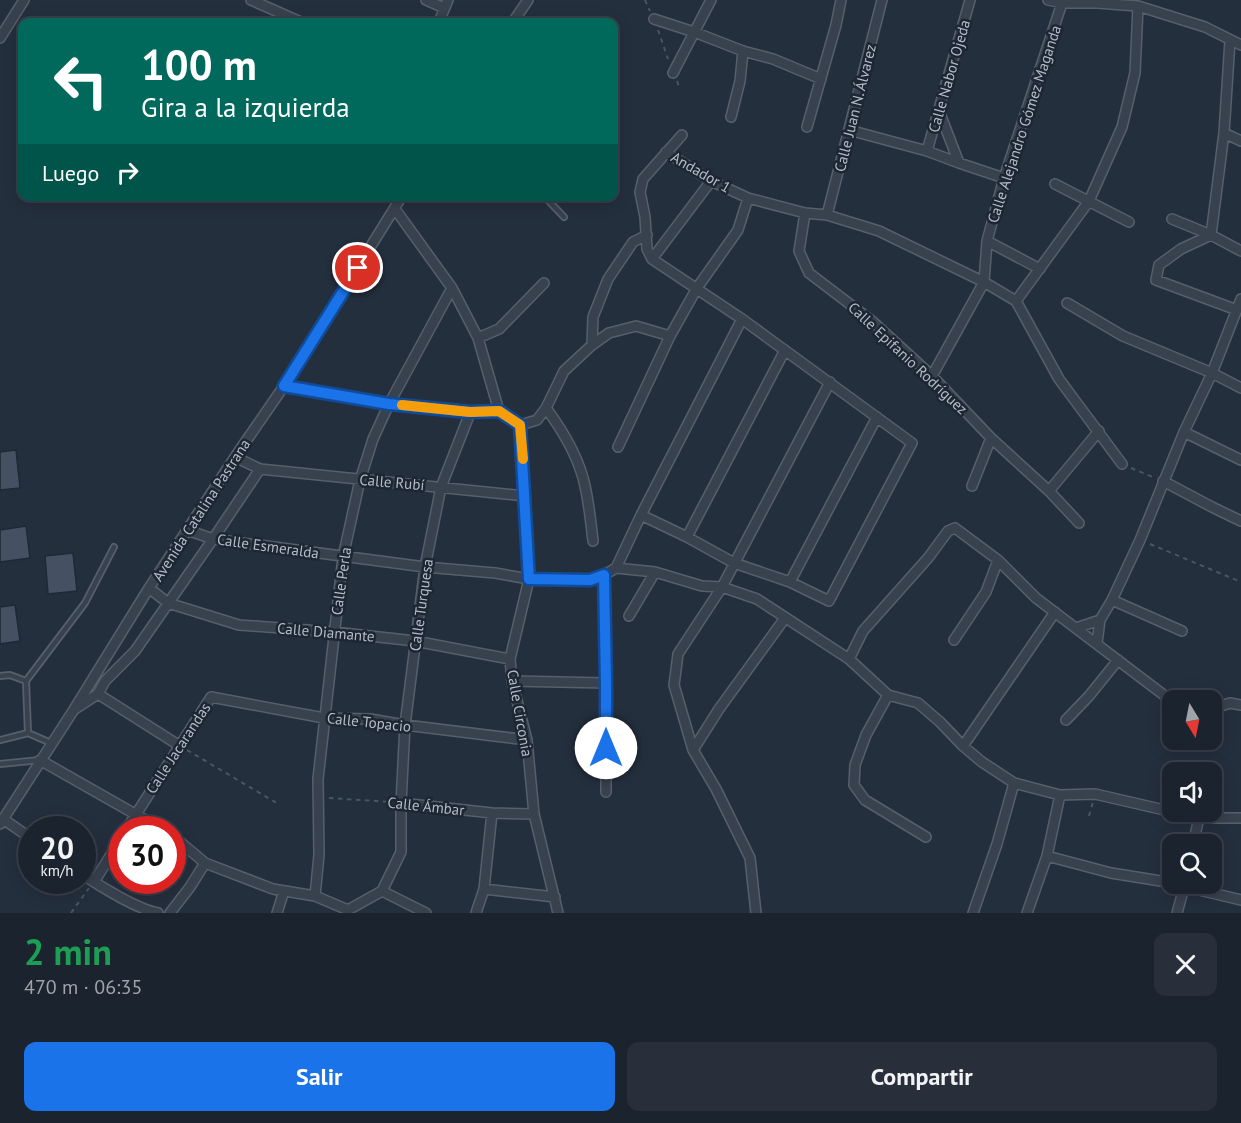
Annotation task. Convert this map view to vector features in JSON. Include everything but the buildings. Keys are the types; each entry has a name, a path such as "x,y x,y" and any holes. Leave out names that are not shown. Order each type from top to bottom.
{"street":[{"path":"0,38 24,0"},
{"path":"251,0 292,18"},
{"path":"426,0 446,4 441,18"},
{"path":"516,18 528,0"},
{"path":"674,73 711,0"},
{"path":"807,127 836,25 840,0"},
{"name":"Calle Juan N. Álvarez","path":"827,215 882,0"},
{"name":"Calle Nabor Ojeda","path":"927,151 970,0"},
{"path":"1048,0 1062,3 1138,6 1205,27 1241,45"},
{"name":"Calle Alejandro Gómez Maganda","path":"932,376 984,282 987,241 1004,178 1062,3"},
{"path":"1122,464 1059,379 1016,301 1089,201 1122,127 1135,73 1138,6"},
{"path":"654,19 743,51 773,59 821,79"},
{"path":"1211,235 1224,133 1230,40"},
{"path":"730,117 740,81 743,51"},
{"path":"939,111 959,163"},
{"path":"849,130 927,151 1004,178"},
{"path":"1224,133 1241,141"},
{"path":"641,515 734,563 790,582 829,601 912,443 742,319 652,259 647,249 640,192 644,179 682,135"},
{"name":"Andador 1","path":"666,152 711,181 748,198 805,213 827,215 879,231 984,282 1016,301"},
{"path":"652,259 711,181"},
{"path":"1055,184 1129,222"},
{"path":"618,447 670,336 697,288 738,230 748,198"},
{"name":"Avenida Catalina Pastrana","path":"1,821 149,588 284,386 399,201"},
{"path":"395,209 452,288 478,338 499,411"},
{"name":"Calle Epifanio Rodríguez","path":"805,213 799,251 809,273 872,321 932,376 992,438 1049,491 1079,524"},
{"path":"1172,219 1211,235 1241,251"},
{"path":"592,345 593,317 608,279 633,242 646,235"},
{"path":"1211,235 1181,249 1160,265 1156,280 1237,310"},
{"path":"987,241 1040,269"},
{"path":"478,338 499,329 544,283"},
{"name":"Calle Perla","path":"315,896 319,855 318,779 324,718 343,557 360,480 373,439 389,404 452,288"},
{"path":"1097,643 1100,620 1140,540 1184,432 1212,373 1241,299"},
{"path":"1067,303 1123,336 1212,373 1241,388"},
{"path":"606,792 604,575 616,568 742,319"},
{"path":"284,386 389,404 470,412 499,411 520,425 537,420 546,408 564,371 609,333 636,326 670,336"},
{"path":"687,537 785,350"},
{"path":"756,913 750,858 717,789 693,750 674,685 678,654 722,587 830,382"},
{"path":"546,408 559,425 575,456 585,485 593,542"},
{"name":"Calle Turquesa","path":"382,891 401,852 405,725 425,567 441,487 470,412"},
{"path":"790,582 877,417"},
{"name":"Calle Circonia","path":"520,425 529,579 510,659 512,681 527,740 534,814 558,913"},
{"path":"1049,491 1099,431"},
{"path":"1184,432 1241,460"},
{"path":"972,486 992,438"},
{"name":"Calle Rubí","path":"235,457 260,469 525,496"},
{"path":"73,711 98,694 105,681 135,651 260,469"},
{"path":"1163,481 1241,522"},
{"path":"849,659 863,631 928,558 948,531 955,528 998,560 1036,598 1162,694"},
{"name":"Calle Esmeralda","path":"187,530 213,539 529,579 590,580 604,575"},
{"path":"954,640 986,592 998,560"},
{"path":"616,568 655,572 702,586 722,587 757,599 849,659 888,695 918,703 982,762 1014,783 1060,795 1095,794 1162,809"},
{"path":"629,616 655,572"},
{"name":"Calle Diamante","path":"149,588 168,603 239,625 415,641 510,659"},
{"path":"1112,600 1182,631"},
{"path":"963,746 1055,612"},
{"path":"693,750 719,709 785,618"},
{"path":"1076,628 1100,620"},
{"path":"1066,720 1118,660"},
{"path":"512,681 606,683"},
{"path":"98,694 180,746"},
{"path":"888,695 866,735 855,765 854,785 866,800 926,837"},
{"name":"Calle Topacio","path":"211,697 324,718 370,719 527,740"},
{"name":"Calle Jacarandas","path":"134,816 211,697"},
{"path":"1222,707 1238,703"},
{"path":"40,760 141,816"},
{"path":"973,913 997,844 1014,783"},
{"path":"1027,913 1047,856 1060,795"},
{"name":"Calle Ámbar","path":"401,803 492,813 534,814"},
{"path":"476,913 484,889 492,813"},
{"path":"1222,818 1241,818"},
{"path":"1,821 18,831"},
{"path":"186,847 205,863 273,889 315,896 347,912 382,891 426,913"},
{"path":"1047,856 1111,873 1162,881"},
{"path":"96,879 108,860"},
{"path":"170,913 205,863"},
{"path":"96,883 148,911 158,913"},
{"path":"484,889 555,897"},
{"path":"277,913 284,891"},
{"path":"1177,913 1182,894"},
{"path":"1220,894 1241,900"}],"lane":[{"path":"549,201 564,217"},
{"path":"28,733 26,681 85,603 114,547"},
{"path":"0,676 10,675 26,681"},
{"path":"0,740 28,733 51,743"},
{"path":"0,764 40,760"}],"path":[{"path":"1122,464 1163,481"},
{"path":"1140,540 1241,582"},
{"path":"180,746 280,805"},
{"name":"Calle Ámbar","path":"318,798 401,803"},
{"path":"71,913 85,894"}],"slow traffic":[{"path":"402,405 470,412 499,411 520,425 523,459"}],"route":[{"path":"358,268 284,386 389,404 470,412 499,411 520,425 529,579 590,580 604,575 606,748"}]}
